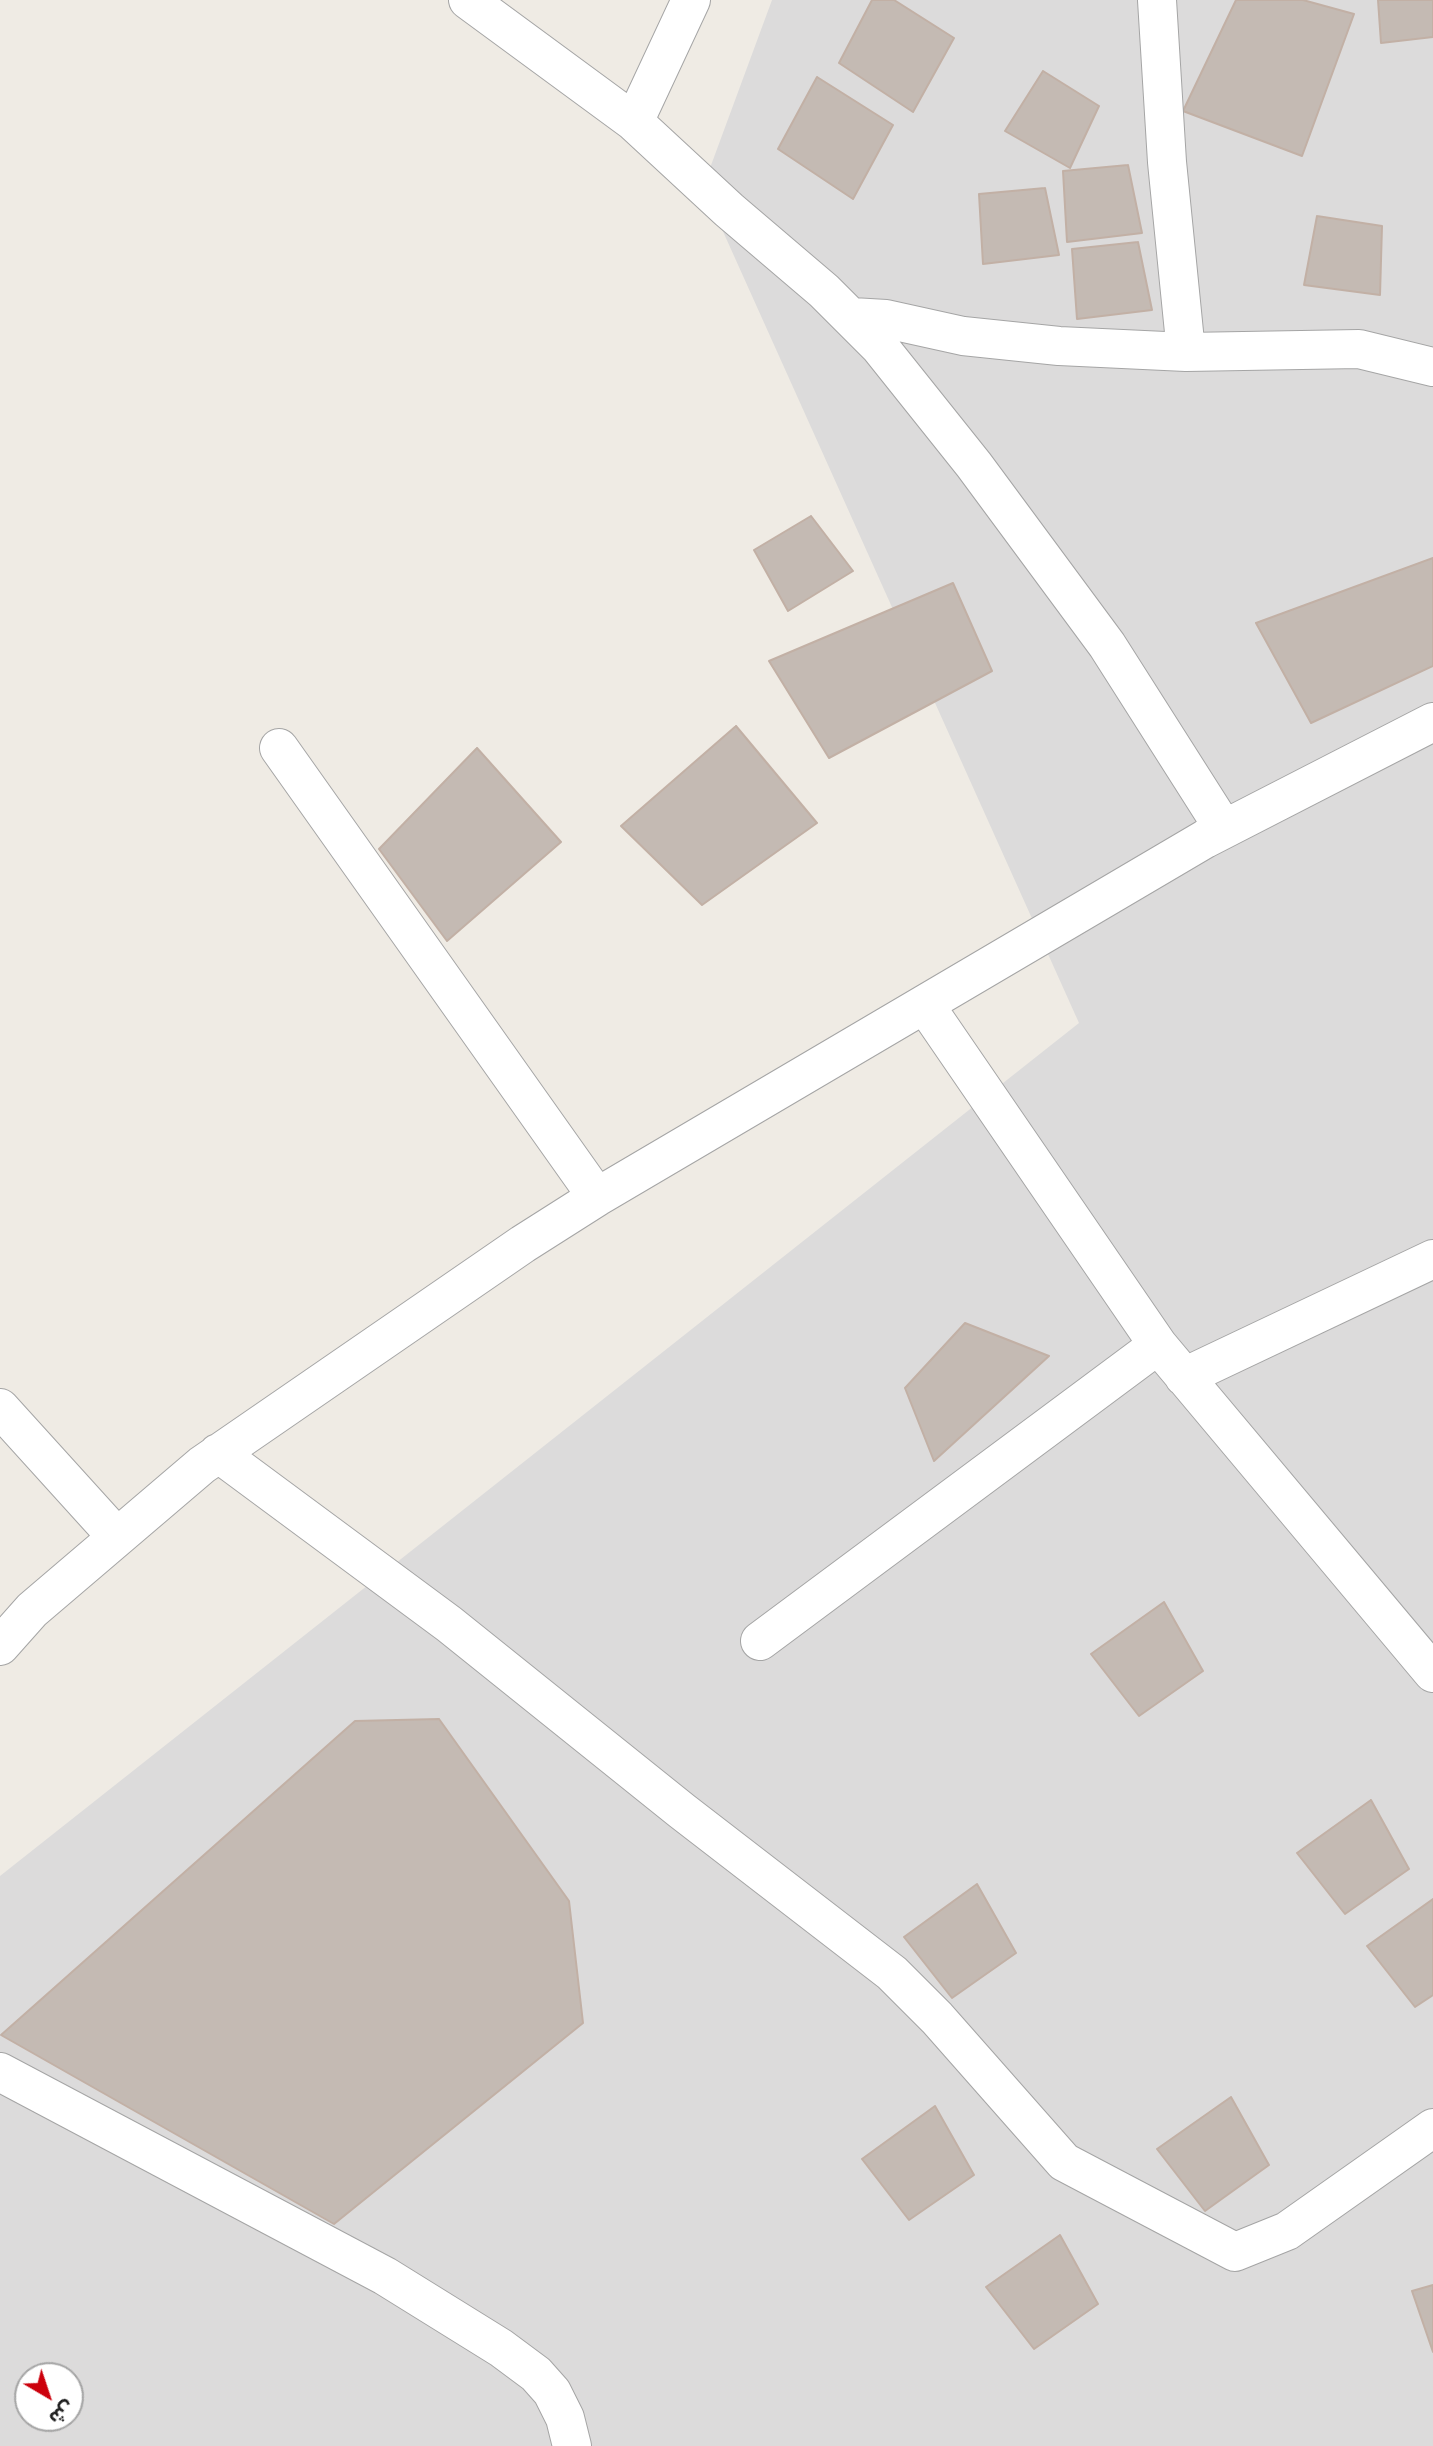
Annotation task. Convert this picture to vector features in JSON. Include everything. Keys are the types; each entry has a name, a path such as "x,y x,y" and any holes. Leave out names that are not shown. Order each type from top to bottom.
{"street":[{"path":"468,0 634,122 729,210 852,317 879,345 974,465 1107,645 1224,829"},
{"path":"634,122 691,0"},
{"path":"1157,0 1167,162 1186,352"},
{"path":"852,317 886,319 963,336 1059,346 1186,352 1359,349 1433,366"},
{"path":"0,1646 32,1610 116,1536 218,1453 597,1197 1224,829 1433,722"},
{"path":"279,748 597,1197"},
{"path":"925,1005 1158,1345 1433,1673"},
{"path":"1184,1377 1433,1259"},
{"path":"760,1641 1158,1345"},
{"path":"0,1408 116,1536"},
{"path":"218,1453 449,1623 682,1811 892,1973 937,2018 1064,2162 1235,2252 1287,2231 1433,2128"},
{"path":"0,2072 386,2276 502,2348 536,2374 552,2392 565,2418 572,2446"}],"shaded area":[{"path":"772,0 1433,0 1433,2446 0,2446 0,1876 1079,1023 703,187"}],"building":[{"path":"872,0 894,0 954,38 913,112 839,63"},
{"path":"1236,0 1303,0 1354,14 1302,156 1183,111"},
{"path":"1378,0 1433,0 1433,37 1381,43"},
{"path":"1043,71 1099,106 1070,168 1005,131"},
{"path":"817,77 893,125 853,199 778,149"},
{"path":"1128,165 1142,233 1067,242 1063,171"},
{"path":"1045,188 1059,255 983,264 979,194"},
{"path":"1317,216 1382,226 1380,295 1304,285"},
{"path":"1138,242 1152,310 1077,319 1072,249"},
{"path":"811,516 853,571 788,611 754,550"},
{"path":"1433,558 1433,666 1311,723 1256,623"},
{"path":"953,583 992,671 829,758 769,661"},
{"path":"736,726 817,823 702,905 621,826"},
{"path":"477,748 561,842 447,941 379,849"},
{"path":"965,1323 1049,1356 934,1461 905,1388"},
{"path":"1164,1602 1203,1671 1139,1716 1091,1654"},
{"path":"439,1719 569,1901 583,2023 334,2224 1,2035 355,1721"},
{"path":"1371,1800 1409,1869 1345,1914 1297,1853"},
{"path":"977,1884 1016,1953 952,1998 904,1937"},
{"path":"1433,1899 1433,1995 1415,2007 1367,1946"},
{"path":"1231,2097 1269,2165 1205,2211 1157,2149"},
{"path":"935,2106 974,2175 909,2220 862,2159"},
{"path":"1060,2235 1098,2304 1034,2349 986,2287"},
{"path":"1433,2285 1433,2352 1412,2291"}]}
